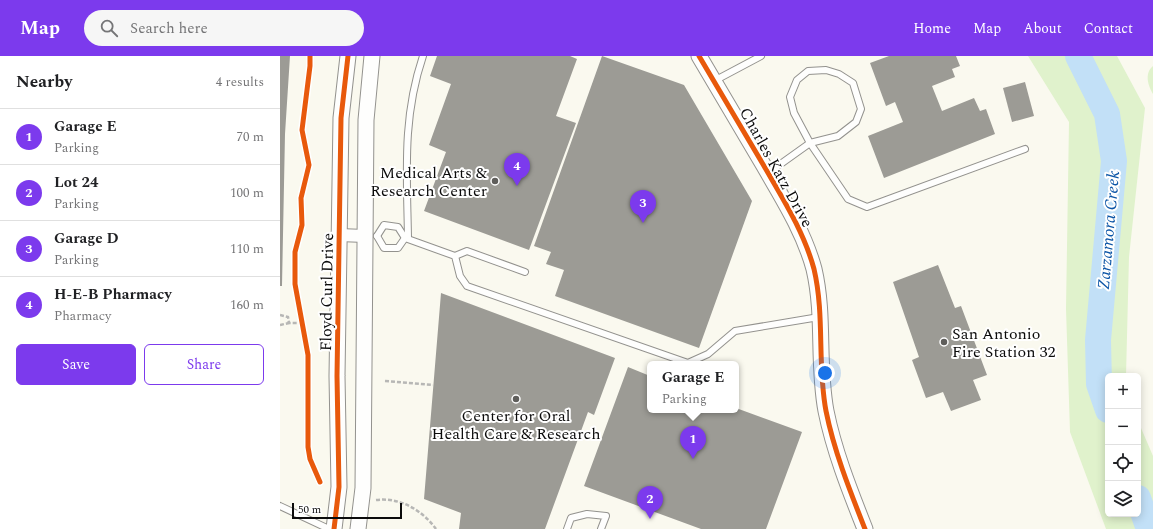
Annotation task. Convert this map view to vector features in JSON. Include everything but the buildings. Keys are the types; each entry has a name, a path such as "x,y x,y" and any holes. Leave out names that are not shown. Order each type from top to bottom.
{"street":[{"name":"Floyd Curl Drive","path":"334,529 339,488 337,376 341,118 348,56"},
{"path":"358,529 364,488 371,236 366,120 372,56"},
{"name":"Charles Katz Drive","path":"699,56 768,173 806,245 814,270 821,317 821,370 826,411 842,468 865,529"},
{"path":"340,235 371,236"}],"lane":[{"path":"423,56 414,82 406,140 407,238 398,248 384,248 371,236 384,225 398,227 407,238 455,256 467,251 525,272"},
{"path":"714,81 761,56"},
{"path":"768,173 810,143 838,136 856,122 861,109 853,83 839,74 826,70 808,71 797,80 790,97 794,113 810,143 848,199 867,207 1025,149"},
{"path":"455,256 460,276 467,286 685,361"},
{"path":"690,361 708,354 735,331 821,317"},
{"path":"280,506 329,529"},
{"path":"567,529 572,518 587,514 606,516 601,529"}],"path":[{"path":"280,315 288,317 289,322"},
{"path":"280,325 289,322 302,323"},
{"path":"385,381 433,386"},
{"path":"373,500 382,499 398,501 406,504 424,515 436,529"}],"green space":[{"path":"1028,56 1117,56 1145,108 1129,257 1126,373 1105,373 1105,517 1141,517 1141,428 1153,456 1153,529 1106,529 1070,432 1066,309 1069,122"},
{"path":"1153,66 1153,94 1148,83 1148,72"}],"waterway":[{"name":"Zarzamora Creek","path":"1078,56 1107,114 1114,161 1098,340 1099,384 1108,409"},
{"name":"Zarzamora Creek","path":"1141,506 1149,529"}],"cycle path":[{"path":"310,56 302,130 309,165 301,198 302,225 295,252 295,284 308,355 308,447 310,459 320,482"},
{"path":"334,529 339,487 337,376 341,118 348,56"},
{"path":"699,56 786,203 810,255 814,269 819,304 823,393 829,426 848,486 865,529"}],"place":[{"name":"Medical Arts & Research Center","path":"495,181"},
{"name":"H-E-B Pharmacy","path":"517,186"},
{"name":"Garage D","path":"643,223"},
{"name":"San Antonio Fire Station 32","path":"944,342"},
{"name":"Center for Oral Health Care & Research","path":"516,399"},
{"name":"Garage E","path":"693,459"},
{"name":"Lot 24","path":"650,519"}]}
